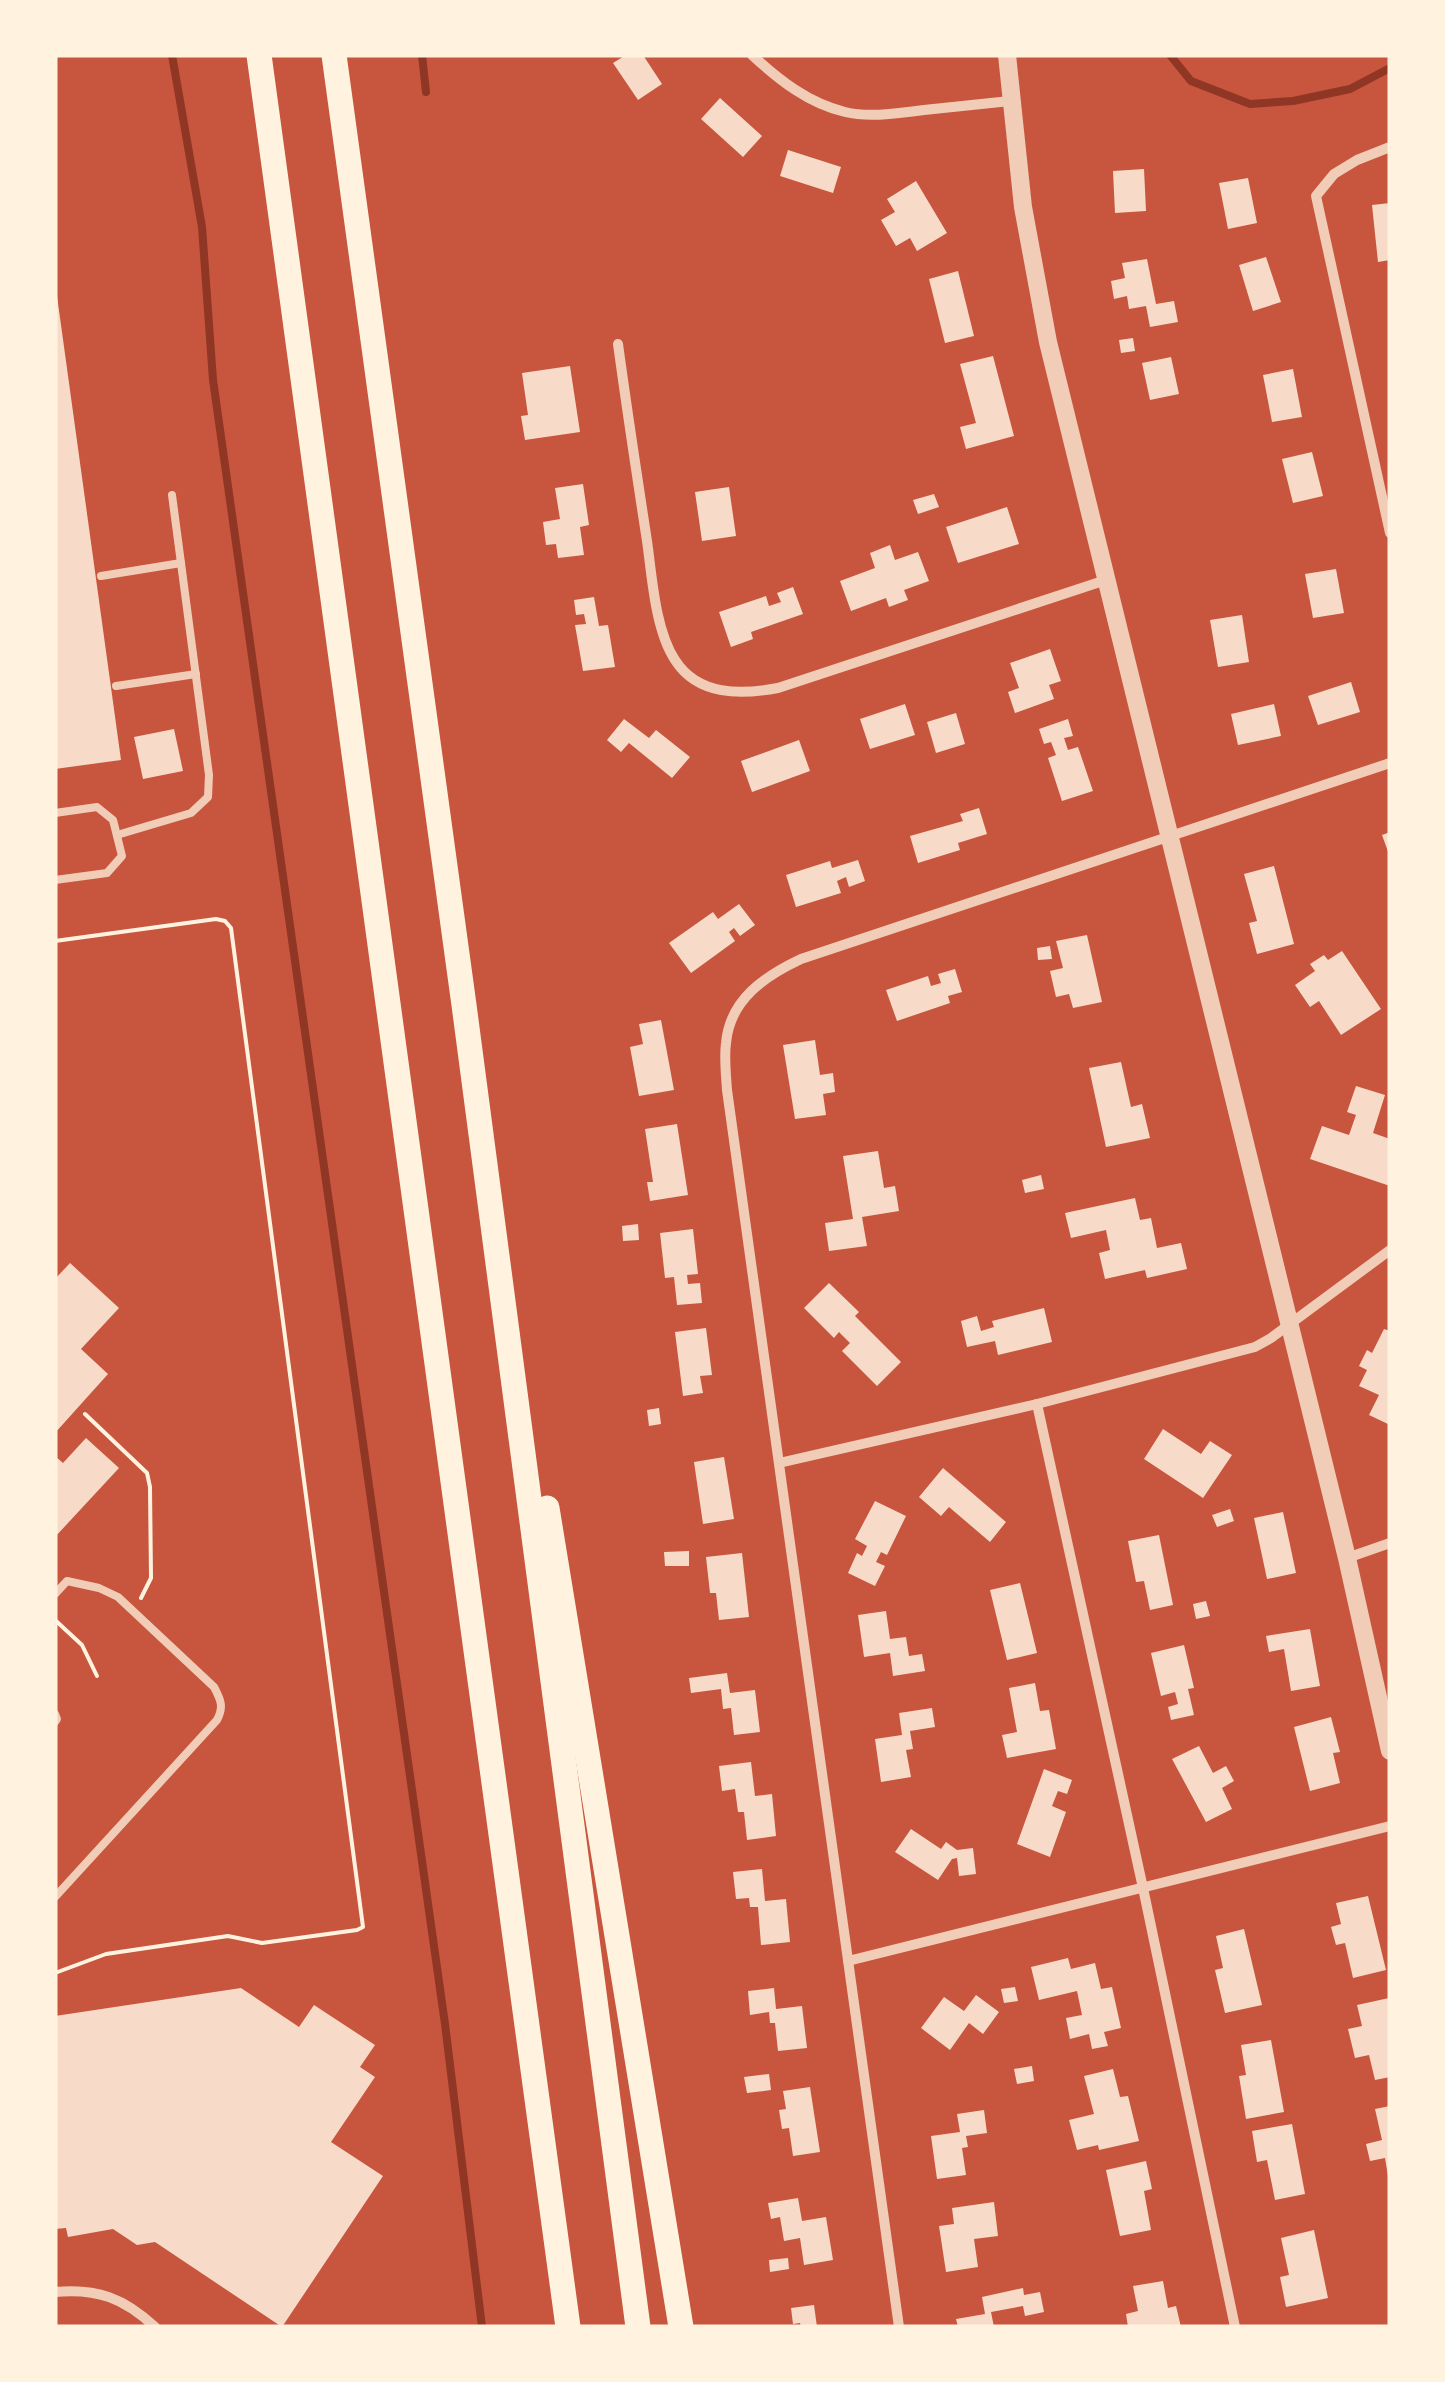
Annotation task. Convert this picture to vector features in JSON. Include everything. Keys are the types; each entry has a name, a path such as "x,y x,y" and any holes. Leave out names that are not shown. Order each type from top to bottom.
{"highway":[{"path":"259,55 568,2327"},
{"path":"334,55 638,2327"},
{"path":"464,1005 681,2327"}],"street":[{"path":"752,55 796,91 847,112 902,112 1010,100"},
{"path":"1008,55 1023,208 1048,342 1347,1558 1390,1750"},
{"path":"1390,147 1334,174 1316,196 1390,532"},
{"path":"618,344 664,637 675,661 695,680 721,692 778,688 1106,580"},
{"path":"900,2327 727,1090 726,1040 738,1007 754,986 801,959 1390,762"},
{"path":"779,1463 1037,1404 1255,1346 1390,1250"},
{"path":"1037,1404 1144,1888 1235,2327"},
{"path":"1347,1558 1390,1543"},
{"path":"848,1961 1390,1826"},
{"path":"55,2292 98,2292 139,2312 155,2327"}],"lane":[{"path":"117,835 190,813 208,797 210,775 172,495"},
{"path":"101,576 181,563"},
{"path":"116,686 196,674"},
{"path":"55,814 97,808 114,820 122,856 107,873 55,880"},
{"path":"55,1594 68,1581 100,1588 118,1598 214,1687 222,1710 55,1897"}],"path":[{"path":"55,941 216,919 225,921 230,928 362,1927 262,1943 228,1936 106,1954 55,1973"},
{"path":"85,1414 147,1472 151,1578 132,1609"},
{"path":"55,1620 82,1646 96,1676"}],"building":[{"path":"626,55 643,55 662,84 638,100 613,63"},
{"path":"720,98 762,136 743,157 701,119"},
{"path":"788,150 841,167 833,193 780,176"},
{"path":"1144,169 1146,211 1115,213 1113,171"},
{"path":"1248,178 1257,223 1228,229 1219,183"},
{"path":"916,181 947,233 917,251 910,238 896,246 881,220 895,212 887,199"},
{"path":"1390,203 1390,260 1378,262 1372,205"},
{"path":"1266,257 1281,302 1253,311 1239,265"},
{"path":"1147,259 1156,304 1174,301 1178,322 1150,327 1146,306 1129,309 1127,296 1114,299 1111,281 1125,278 1122,263"},
{"path":"958,271 974,336 945,343 929,279"},
{"path":"55,297 121,760 55,769"},
{"path":"1133,338 1135,351 1121,353 1119,340"},
{"path":"993,356 1014,436 966,449 960,427 976,423 960,364"},
{"path":"1171,357 1179,394 1150,400 1142,363"},
{"path":"570,366 580,432 525,440 521,416 528,415 522,373"},
{"path":"1293,369 1302,417 1272,422 1263,375"},
{"path":"1312,452 1323,496 1293,503 1282,459"},
{"path":"583,484 589,525 580,527 584,555 558,558 556,544 546,545 543,522 560,519 555,488"},
{"path":"729,487 736,536 702,541 695,492"},
{"path":"934,494 939,507 918,514 913,500"},
{"path":"1007,507 1019,544 958,563 946,527"},
{"path":"890,545 895,560 918,552 929,581 904,590 908,600 889,607 886,598 851,611 840,581 875,568 870,553"},
{"path":"1336,569 1344,613 1313,618 1305,574"},
{"path":"793,587 803,614 751,632 753,639 731,647 719,612 766,596 769,606 781,602 777,593"},
{"path":"594,597 599,626 608,625 615,667 583,671 575,625 586,624 584,614 576,615 574,600"},
{"path":"1242,615 1249,662 1218,667 1210,620"},
{"path":"1050,649 1061,681 1049,685 1054,699 1015,713 1008,692 1019,688 1010,663"},
{"path":"1351,682 1360,712 1318,725 1308,696"},
{"path":"905,704 915,735 870,749 860,719"},
{"path":"1274,704 1281,736 1238,745 1231,714"},
{"path":"956,713 965,744 936,753 927,722"},
{"path":"624,719 649,738 656,730 690,757 672,778 629,743 621,752 607,740"},
{"path":"1068,719 1073,736 1064,738 1068,750 1078,747 1093,791 1062,801 1048,758 1056,755 1051,742 1044,744 1039,729"},
{"path":"174,729 183,771 143,779 134,737"},
{"path":"799,740 810,771 752,792 741,761"},
{"path":"979,808 987,834 958,843 960,850 918,863 910,836 963,821 960,814"},
{"path":"1390,832 1390,857 1382,835"},
{"path":"858,860 865,881 849,887 846,877 837,881 841,893 796,907 786,875 830,861 832,868"},
{"path":"1274,866 1294,944 1257,954 1249,923 1257,921 1244,874"},
{"path":"739,904 755,925 740,936 734,928 729,932 735,941 691,973 669,943 713,912 718,919"},
{"path":"1087,935 1102,1002 1073,1008 1069,994 1056,997 1050,971 1063,968 1056,941"},
{"path":"1050,946 1052,959 1038,960 1037,948"},
{"path":"1342,951 1381,1009 1341,1035 1319,1001 1310,1007 1295,985 1315,971 1310,964 1324,955 1328,960"},
{"path":"955,969 962,992 948,996 950,1003 897,1021 886,990 928,976 931,986 941,983 938,974"},
{"path":"661,1020 674,1090 639,1096 630,1047 643,1044 639,1024"},
{"path":"815,1040 820,1075 833,1073 835,1092 823,1094 826,1115 795,1119 783,1045"},
{"path":"1121,1062 1131,1107 1142,1104 1150,1138 1106,1147 1089,1068"},
{"path":"1356,1086 1385,1095 1373,1133 1390,1139 1390,1186 1310,1159 1322,1126 1349,1135 1356,1115 1347,1112"},
{"path":"677,1124 688,1195 650,1201 647,1182 653,1182 645,1129"},
{"path":"878,1151 884,1188 895,1186 899,1211 862,1217 867,1246 829,1251 825,1223 853,1219 843,1156"},
{"path":"1041,1175 1044,1189 1025,1193 1022,1180"},
{"path":"1135,1198 1140,1220 1151,1218 1157,1248 1181,1243 1187,1269 1147,1278 1145,1270 1105,1279 1099,1253 1110,1250 1106,1230 1071,1238 1065,1213"},
{"path":"638,1224 639,1240 623,1241 622,1226"},
{"path":"693,1229 698,1274 687,1275 688,1284 700,1283 702,1303 677,1305 674,1277 665,1278 660,1233"},
{"path":"70,1263 119,1308 81,1349 108,1374 55,1433 55,1279"},
{"path":"829,1283 859,1312 855,1316 901,1362 877,1386 842,1351 850,1343 839,1332 834,1338 804,1308"},
{"path":"1044,1308 1052,1342 998,1355 995,1341 967,1347 961,1321 977,1316 981,1331 994,1327 992,1321"},
{"path":"706,1328 712,1375 700,1376 703,1393 683,1396 675,1332"},
{"path":"1384,1329 1390,1331 1390,1425 1369,1415 1379,1395 1359,1386 1367,1370 1359,1366 1367,1350 1372,1353"},
{"path":"659,1408 661,1424 649,1426 647,1410"},
{"path":"1163,1429 1201,1454 1210,1441 1232,1455 1203,1498 1144,1459"},
{"path":"86,1438 119,1468 55,1537 55,1456 63,1463"},
{"path":"724,1457 734,1519 703,1524 694,1462"},
{"path":"943,1468 1006,1522 990,1542 949,1507 941,1516 919,1497"},
{"path":"875,1501 906,1516 887,1555 881,1552 876,1562 885,1566 875,1586 848,1573 857,1553 862,1556 867,1546 855,1539"},
{"path":"1230,1509 1234,1521 1217,1527 1212,1515"},
{"path":"1283,1512 1296,1573 1267,1579 1254,1518"},
{"path":"1159,1535 1173,1605 1150,1610 1144,1581 1136,1582 1128,1541"},
{"path":"689,1551 689,1566 665,1566 664,1552"},
{"path":"742,1553 749,1617 719,1620 716,1593 710,1593 706,1557"},
{"path":"1020,1583 1037,1653 1007,1660 990,1590"},
{"path":"1206,1601 1210,1616 1196,1619 1193,1604"},
{"path":"886,1611 890,1639 906,1637 909,1656 922,1654 925,1671 893,1676 890,1653 864,1657 858,1615"},
{"path":"1310,1629 1320,1686 1291,1691 1284,1649 1269,1652 1266,1636"},
{"path":"1184,1645 1194,1688 1188,1689 1194,1715 1171,1720 1168,1707 1178,1704 1175,1692 1161,1696 1151,1653"},
{"path":"727,1673 730,1693 755,1690 760,1732 734,1735 731,1708 723,1709 721,1689 691,1693 689,1678"},
{"path":"1035,1683 1040,1711 1049,1710 1056,1749 1007,1758 1002,1735 1017,1732 1009,1688"},
{"path":"932,1708 935,1727 910,1731 913,1749 906,1750 911,1777 881,1782 875,1739 902,1735 899,1713"},
{"path":"1331,1717 1340,1752 1333,1753 1340,1783 1310,1791 1294,1727"},
{"path":"1199,1746 1213,1773 1226,1766 1234,1781 1222,1788 1232,1809 1206,1822 1172,1759"},
{"path":"751,1762 755,1796 772,1794 776,1836 747,1840 744,1812 738,1812 735,1789 722,1791 719,1766"},
{"path":"1044,1769 1072,1780 1067,1794 1058,1791 1052,1806 1066,1812 1050,1857 1017,1844"},
{"path":"911,1829 941,1849 946,1842 957,1850 973,1848 976,1874 959,1876 957,1858 952,1859 938,1880 895,1852"},
{"path":"762,1869 765,1901 786,1899 790,1942 761,1945 758,1907 750,1907 749,1898 736,1899 733,1872"},
{"path":"1368,1896 1386,1970 1353,1978 1345,1943 1336,1945 1331,1927 1341,1924 1336,1903"},
{"path":"1244,1929 1262,2005 1225,2013 1215,1970 1223,1968 1216,1936"},
{"path":"1068,1958 1071,1969 1095,1963 1101,1989 1112,1987 1121,2028 1104,2032 1108,2046 1092,2049 1089,2034 1070,2039 1066,2018 1082,2015 1077,1991 1039,2000 1031,1967"},
{"path":"1015,1987 1018,2001 1004,2003 1001,1989"},
{"path":"241,1988 299,2027 314,2005 375,2045 360,2067 375,2077 331,2142 383,2176 282,2327 155,2242 137,2245 113,2229 68,2237 66,2228 55,2229 55,2016"},
{"path":"774,1988 776,2009 802,2006 807,2048 778,2051 775,2023 770,2023 769,2012 750,2015 748,1991"},
{"path":"976,1995 999,2012 983,2034 969,2023 950,2050 921,2028 944,1997 964,2011"},
{"path":"1389,1998 1390,2077 1375,2080 1369,2055 1355,2058 1348,2029 1362,2026 1357,2005"},
{"path":"1271,2040 1284,2112 1246,2119 1239,2076 1246,2075 1241,2045"},
{"path":"1032,2066 1034,2081 1017,2084 1014,2069"},
{"path":"1113,2069 1120,2097 1128,2096 1139,2141 1099,2150 1098,2145 1077,2150 1069,2120 1094,2114 1084,2076"},
{"path":"769,2074 771,2090 747,2093 744,2077"},
{"path":"810,2087 820,2152 793,2156 789,2128 782,2129 779,2110 786,2109 783,2091"},
{"path":"1390,2106 1388,2176 1385,2158 1370,2161 1366,2144 1382,2140 1375,2109"},
{"path":"984,2110 987,2133 966,2136 968,2147 962,2148 966,2175 937,2179 931,2136 960,2132 957,2114"},
{"path":"1292,2124 1305,2194 1275,2200 1267,2160 1257,2162 1252,2131"},
{"path":"1146,2161 1152,2189 1144,2191 1151,2230 1120,2236 1106,2170"},
{"path":"798,2198 802,2221 826,2217 833,2260 804,2265 800,2238 784,2241 780,2217 771,2219 768,2203"},
{"path":"994,2202 998,2236 974,2239 978,2267 946,2272 939,2226 954,2224 952,2208"},
{"path":"1314,2230 1328,2298 1286,2307 1280,2277 1289,2275 1281,2238"},
{"path":"788,2258 789,2269 770,2272 769,2260"},
{"path":"1163,2281 1168,2308 1176,2306 1181,2327 1128,2327 1126,2314 1138,2311 1133,2286"},
{"path":"1023,2288 1024,2295 1040,2292 1044,2312 1025,2316 1023,2306 991,2312 994,2327 958,2327 956,2319 985,2314 982,2297"},
{"path":"814,2305 817,2327 793,2324 791,2308"}],"waterway":[{"path":"172,55 202,227 213,380 445,2024 482,2327"},
{"path":"422,55 426,92"},
{"path":"1170,55 1191,81 1250,104 1293,101 1350,89 1390,68"}]}
